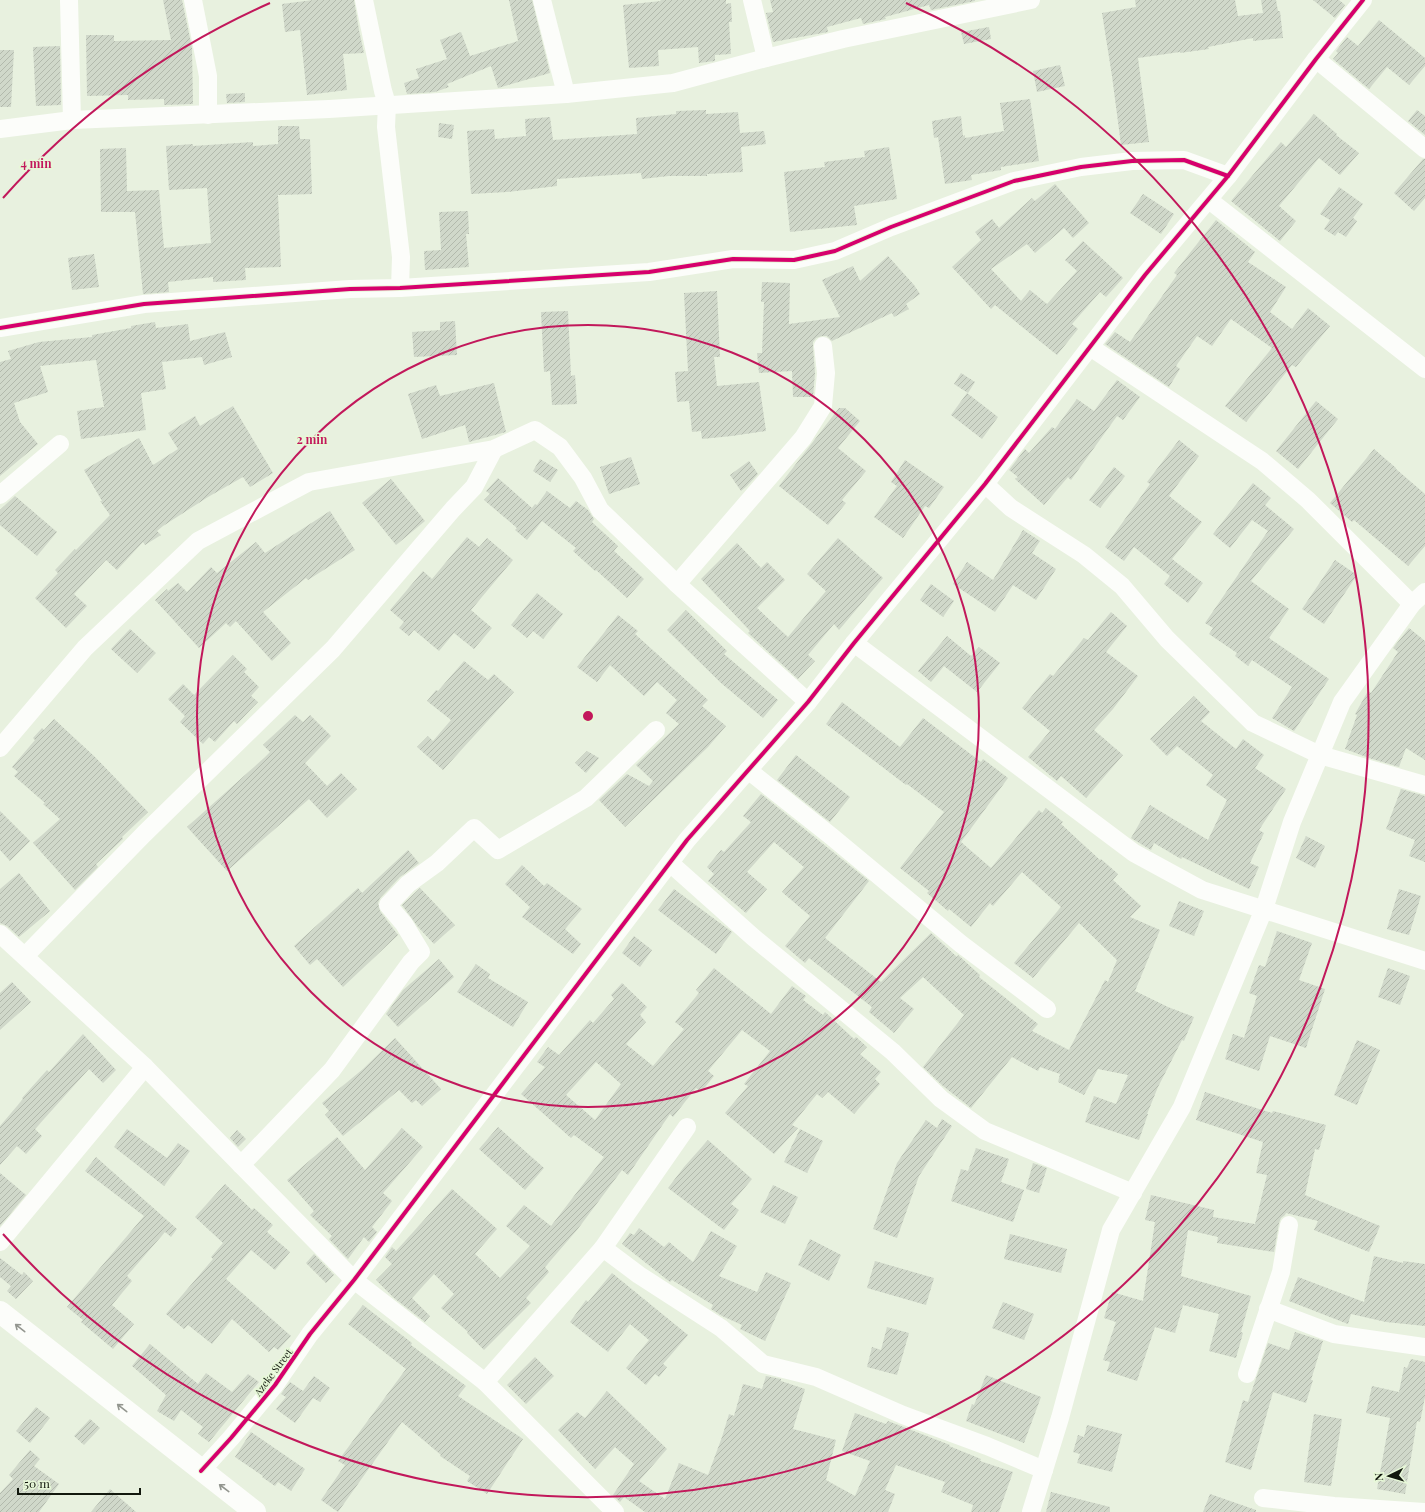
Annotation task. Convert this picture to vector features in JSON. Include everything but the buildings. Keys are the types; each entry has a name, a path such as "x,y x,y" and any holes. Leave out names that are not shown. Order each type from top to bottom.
{"main road":[{"path":"0,1312 255,1512"},
{"path":"0,1330 231,1512"}],"street":[{"path":"69,0 72,120"},
{"path":"193,0 208,76 208,115"},
{"path":"364,0 387,104 386,127 401,257 400,288"},
{"path":"542,0 566,94"},
{"path":"752,0 766,58"},
{"path":"0,129 72,120 329,109 387,104 566,94 673,83 766,58 843,40 1031,0"},
{"name":"Azeke Street","path":"202,1471 275,1384 310,1334 354,1280 687,840 808,702 854,643 985,484 1145,275 1228,176 1362,0"},
{"path":"1316,59 1425,149"},
{"path":"0,328 144,304 350,289 400,288 649,272 733,259 794,260 835,251 891,227 1014,181 1081,167 1132,161 1184,160 1228,176"},
{"path":"1209,200 1425,369"},
{"path":"677,584 803,438 823,406 826,373 823,346"},
{"path":"1090,347 1262,461 1308,500 1412,604"},
{"path":"0,748 85,648 198,541 309,482 494,449 535,430 560,447 583,478 600,510 677,584 808,702"},
{"path":"0,495 60,444"},
{"path":"25,956 144,834 333,649 453,509 474,487 494,449"},
{"path":"985,484 1012,508 1084,555 1122,586 1167,639 1253,723 1320,755 1425,785"},
{"path":"1031,1512 1060,1418 1112,1230 1182,1107 1264,909 1292,822 1342,702 1412,604 1425,592"},
{"path":"854,643 1134,853 1202,890 1425,961"},
{"path":"241,1165 332,1070 411,962 422,952 404,924 388,905 408,884 437,863 474,828 498,850 586,798 656,730"},
{"path":"748,770 832,836 961,944 1047,1009"},
{"path":"670,863 753,937 893,1052 942,1099 985,1131 1133,1193"},
{"path":"0,934 145,1067 354,1280 485,1382 615,1512"},
{"path":"0,1242 145,1067"},
{"path":"485,1382 603,1248 687,1127"},
{"path":"1247,1374 1280,1272 1289,1225"},
{"path":"603,1248 639,1275 721,1328 763,1364 816,1377 903,1415 987,1446 1044,1470"},
{"path":"1268,1309 1334,1334 1425,1347"},
{"path":"1263,1498 1334,1506 1424,1512"}],"cycle path":[{"path":"201,1471 231,1438 275,1385 310,1334 354,1280 687,840 808,702 854,643 985,484 1145,275 1228,176 1316,59 1363,0"},
{"path":"0,328 144,304 350,289 400,288 649,272 733,259 794,260 835,251 891,227 1014,181 1081,167 1132,161 1184,160 1228,176"}]}
